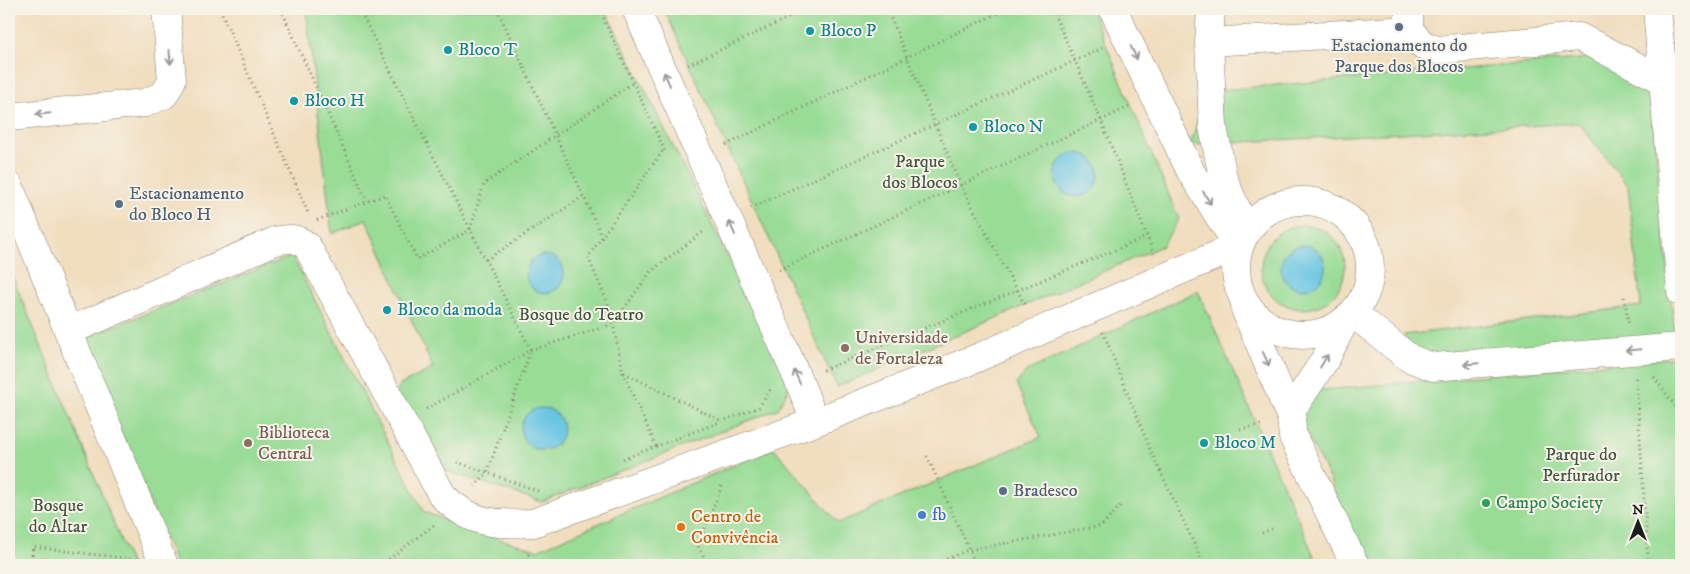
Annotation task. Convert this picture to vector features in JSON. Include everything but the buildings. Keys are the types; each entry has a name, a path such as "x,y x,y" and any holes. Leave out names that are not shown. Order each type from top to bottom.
{"lane":[{"path":"9,117 145,102 164,95 172,80 166,9"},
{"path":"636,9 756,281 786,382 815,422"},
{"path":"1113,9 1191,172 1242,239"},
{"path":"1211,9 1209,42 1213,127 1223,178 1242,239 1235,265 1236,282 1248,320 1291,418"},
{"path":"1657,9 1681,292"},
{"path":"1209,42 1409,20 1423,45 1437,50 1579,37 1663,80"},
{"path":"9,186 163,564"},
{"path":"69,331 275,242 288,238 298,239 307,246 442,495 455,509 476,519 499,525 533,524 815,422 1040,331 1163,278 1242,239 1264,213 1287,202 1304,200 1321,203 1336,210 1353,222 1364,239 1370,259 1370,276 1366,292 1293,408 1291,418 1293,437 1347,557"},
{"path":"1242,297 1254,314 1269,326 1288,334 1308,335 1327,330 1349,317"},
{"path":"1349,317 1409,358 1432,367 1681,346"}],"path":[{"path":"220,9 312,222 385,194 417,259 470,230 484,184 634,82"},
{"path":"281,9 368,201"},
{"path":"359,9 531,350 487,473"},
{"path":"497,9 603,236"},
{"path":"599,9 668,157"},
{"path":"665,76 807,9"},
{"path":"887,9 961,186 1040,331"},
{"path":"701,157 1006,9"},
{"path":"1052,9 1101,120 1163,278"},
{"path":"728,218 1127,37"},
{"path":"756,281 1155,95"},
{"path":"656,446 623,373 610,309 588,257 664,149"},
{"path":"486,260 584,196"},
{"path":"699,224 708,241"},
{"path":"425,409 531,350 613,324 651,271 703,232"},
{"path":"620,460 759,407 786,382 1148,236"},
{"path":"1624,297 1635,350 1648,559 1653,565"},
{"path":"1093,308 1150,449 1204,565"},
{"path":"1635,350 1681,414"},
{"path":"623,373 722,421"},
{"path":"708,565 698,546 737,450"},
{"path":"927,456 976,565"},
{"path":"454,461 538,491 547,488"},
{"path":"933,565 968,550 1101,526 1121,505"},
{"path":"1262,533 1272,529"},
{"path":"32,565 34,547 163,564"}],"green space":[{"name":"Bosque do Teatro","path":"306,9 605,9 791,384 778,409 542,502 441,469 396,394 400,385 433,368 366,219 332,234"},
{"name":"Parque dos Blocos","path":"664,9 1091,9 1179,219 1162,246 837,387"},
{"path":"1602,57 1649,89 1675,338 1416,355 1404,335 1641,306 1628,186 1579,123 1190,145 1208,91"},
{"path":"1303,225 1319,228 1333,237 1342,251 1345,267 1342,283 1333,297 1319,306 1303,309 1287,306 1273,297 1264,283 1261,267 1264,251 1273,237 1287,228"},
{"path":"292,256 424,512 480,533 537,550 774,448 838,523 1041,437 1016,384 1027,371 1198,291 1318,565 176,565 82,339"},
{"name":"Bosque do Altar","path":"9,268 131,565 9,565"},
{"name":"Parque do Perfurador","path":"1681,357 1681,565 1364,565 1329,478 1298,417 1312,391"}],"water":[{"path":"1077,153 1089,157 1095,163 1099,175 1095,187 1089,193 1077,197 1065,193 1059,187 1055,175 1059,163 1065,157"},
{"path":"1303,245 1315,249 1321,255 1325,267 1321,279 1315,285 1303,289 1291,285 1285,279 1281,267 1285,255 1291,249"},
{"path":"545,255 552,256 558,261 563,267 563,281 558,287 552,292 545,293 538,292 532,287 527,281 526,274 527,267 532,261 538,256"},
{"path":"542,408 557,414 563,429 557,444 542,450 527,444 521,429 527,414"}],"place":[{"name":"Estacionamento do Parque dos Blocos","path":"1399,27"},
{"name":"Bloco P","path":"810,31"},
{"name":"Bloco T","path":"448,50"},
{"name":"Bloco H","path":"294,101"},
{"name":"Bloco N","path":"973,127"},
{"name":"Estacionamento do Bloco H","path":"119,204"},
{"name":"Bloco da moda","path":"387,310"},
{"name":"Universidade de Fortaleza","path":"845,348"},
{"name":"Biblioteca Central","path":"248,443"},
{"name":"Bloco M","path":"1204,443"},
{"name":"Bradesco","path":"1003,491"},
{"name":"Campo Society","path":"1486,503"},
{"name":"fb","path":"922,515"},
{"name":"Centro de Convivência","path":"681,527"}]}
